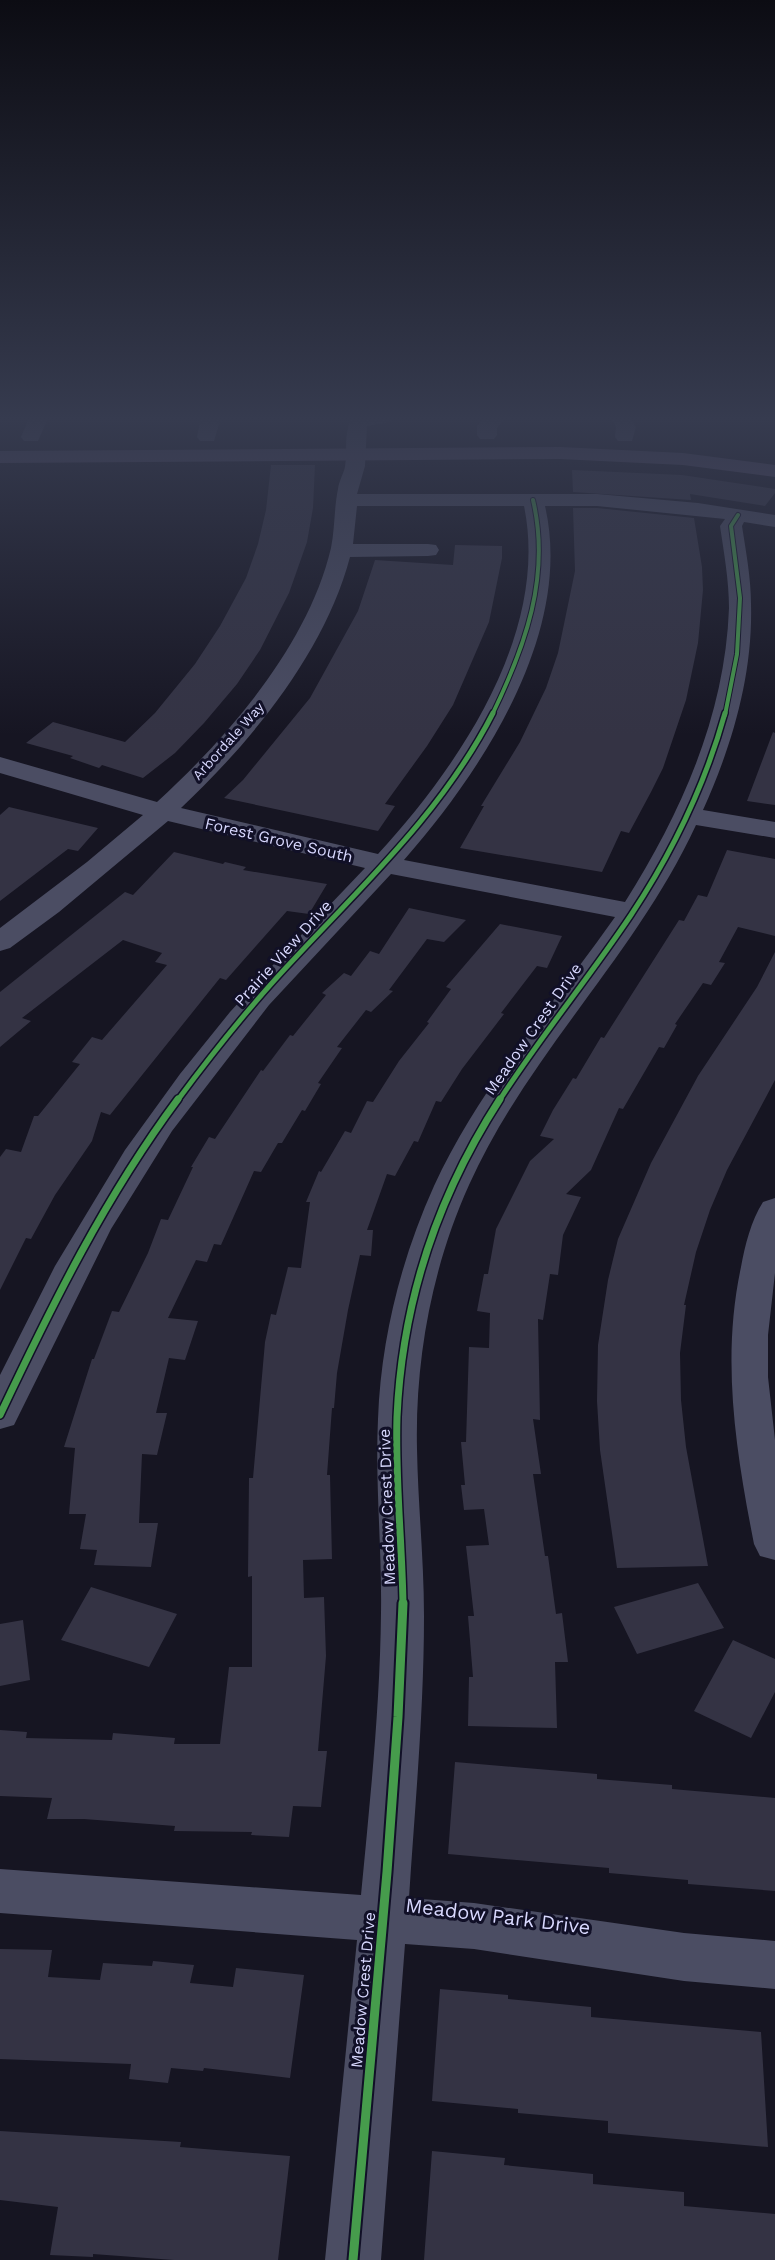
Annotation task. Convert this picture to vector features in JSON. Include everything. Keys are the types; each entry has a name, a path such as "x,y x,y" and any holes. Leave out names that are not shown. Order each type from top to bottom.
{"street":[{"name":"Arbordale Way","path":"0,942 73,887 163,812 244,727 285,671 317,615 340,551 344,523"},
{"name":"Prairie View Drive","path":"0,1415 50,1311 98,1222 158,1126 220,1044 293,960 384,864 441,798 485,728 517,663 533,607 541,562 538,523"},
{"name":"Meadow Crest Drive","path":"353,2260 383,1919 402,1636 404,1587 397,1422 404,1355 418,1281 444,1202 488,1118 542,1035 632,912 686,815 703,778 719,735 735,664 741,604 731,526 733,523"},
{"path":"340,551 428,550"},
{"name":"Forest Grove South","path":"0,765 163,812 384,864 632,912"},
{"path":"686,815 775,830"},
{"path":"775,1210 751,1297 747,1338 752,1432 775,1544"},
{"name":"Meadow Park Drive","path":"0,1891 505,1929 649,1953 775,1965"}],"building":[{"path":"263,523 310,523 307,542 289,593 260,650 237,684 175,753 143,778 102,765 99,768 70,758 73,756 26,743 53,722 125,742 155,713 195,664 220,626 246,578"},
{"path":"573,523 695,523 703,590 698,643 686,700 663,768 629,833 621,831 602,872 460,848 484,806 481,806 520,742 546,688 558,653 575,571"},
{"path":"455,545 502,546 502,558 489,622 453,705 385,804 395,806 378,831 224,798 243,780 310,698 358,611 375,560 453,565"},
{"path":"773,732 775,733 775,805 747,801"},
{"path":"9,807 98,828 78,851 68,849 0,901 0,815"},
{"path":"727,850 775,859 775,936 738,927 719,962 725,963 711,985 703,983 675,1024 677,1025 664,1048 659,1047 623,1109 619,1108 591,1170 566,1194 581,1197 563,1235 558,1275 550,1274 543,1320 538,1319 540,1420 533,1419 541,1474 533,1474 545,1556 548,1556 556,1614 562,1613 568,1662 555,1662 557,1728 468,1726 469,1677 473,1677 468,1616 474,1616 466,1546 489,1545 484,1509 464,1510 461,1485 465,1485 461,1442 466,1442 469,1347 489,1348 490,1313 477,1311 484,1274 488,1274 496,1229 530,1161 554,1139 540,1136 553,1110 573,1078 576,1079 601,1037 604,1038 679,920 684,921 698,895 707,897"},
{"path":"174,852 246,867 243,870 327,884 309,914 287,911 226,980 220,978 110,1115 101,1112 92,1141 55,1195 31,1239 26,1238 0,1290 0,1157 6,1149 21,1152 34,1116 38,1116 80,1064 72,1062 92,1037 102,1040 167,965 155,962 162,953 123,940 22,1018 31,1021 0,1047 0,992 125,892 133,895"},
{"path":"409,908 466,920 444,942 427,939 389,990 393,991 371,1012 366,1010 337,1047 342,1048 318,1083 321,1084 305,1111 302,1110 282,1143 278,1143 261,1172 254,1171 221,1245 214,1244 207,1262 196,1260 168,1318 198,1321 185,1360 169,1358 156,1413 167,1413 157,1455 142,1454 139,1523 158,1523 151,1567 94,1565 97,1550 80,1549 86,1514 69,1514 75,1448 64,1447 92,1359 94,1359 112,1311 119,1312 148,1253 161,1219 168,1220 193,1167 191,1167 209,1137 215,1139 261,1070 263,1071 290,1035 293,1036 326,995 322,993 344,973 351,976 370,951 379,954"},
{"path":"500,924 562,936 547,968 537,966 501,1013 504,1014 462,1069 441,1102 436,1101 418,1142 414,1141 395,1176 387,1174 367,1230 373,1230 371,1256 360,1255 348,1310 337,1373 334,1408 332,1408 327,1475 330,1475 332,1559 303,1560 304,1598 324,1597 326,1656 318,1751 327,1751 321,1807 293,1806 289,1837 251,1835 252,1832 174,1831 175,1826 84,1819 47,1819 52,1798 0,1796 0,1730 27,1732 26,1738 112,1740 113,1733 175,1738 174,1744 220,1744 229,1667 252,1667 252,1576 248,1577 249,1478 253,1478 265,1342 271,1314 276,1315 288,1267 301,1268 310,1202 306,1202 319,1171 321,1172 345,1131 351,1133 367,1101 373,1102 399,1061 429,1023 427,1022 451,989 446,987"},
{"path":"775,952 775,1080 727,1170 710,1210 696,1252 684,1305 686,1305 680,1353 681,1400 686,1447 708,1566 617,1568 600,1450 597,1401 598,1345 608,1280 618,1239 651,1163 698,1076 757,987"},
{"path":"698,1583 724,1628 637,1654 614,1607"},
{"path":"91,1587 177,1614 149,1667 61,1640"},
{"path":"23,1620 30,1680 0,1686 0,1624"},
{"path":"733,1640 775,1659 775,1692 751,1738 694,1711"},
{"path":"455,1762 597,1774 597,1779 672,1785 672,1789 775,1798 775,1891 688,1884 688,1880 609,1873 609,1868 448,1854"},
{"path":"0,1949 52,1950 48,1977 100,1980 103,1963 152,1966 153,1961 194,1965 190,1983 233,1987 236,1968 304,1975 290,2078 204,2068 203,2071 171,2068 168,2083 129,2079 131,2064 0,2059"},
{"path":"440,1989 508,1995 508,1999 591,2007 591,2017 761,2032 768,2147 608,2133 608,2121 518,2113 518,2109 432,2101"},
{"path":"0,2131 181,2142 180,2147 290,2156 278,2260 174,2260 93,2254 93,2257 50,2255 58,2207 0,2200"},
{"path":"432,2151 505,2158 504,2165 593,2174 593,2184 684,2192 684,2206 775,2214 775,2260 424,2260"}],"cycle path":[{"path":"0,1415 93,1229 136,1158 160,1124 208,1060 259,999 424,819 441,798 475,746 507,684 530,620 537,589 540,552 538,523"},
{"path":"353,2260 398,1717 403,1615 397,1419 402,1362 412,1305 436,1223 469,1150 511,1082 631,914 679,833 699,790 716,745 729,700 737,654 740,598 731,526 733,523"}]}
